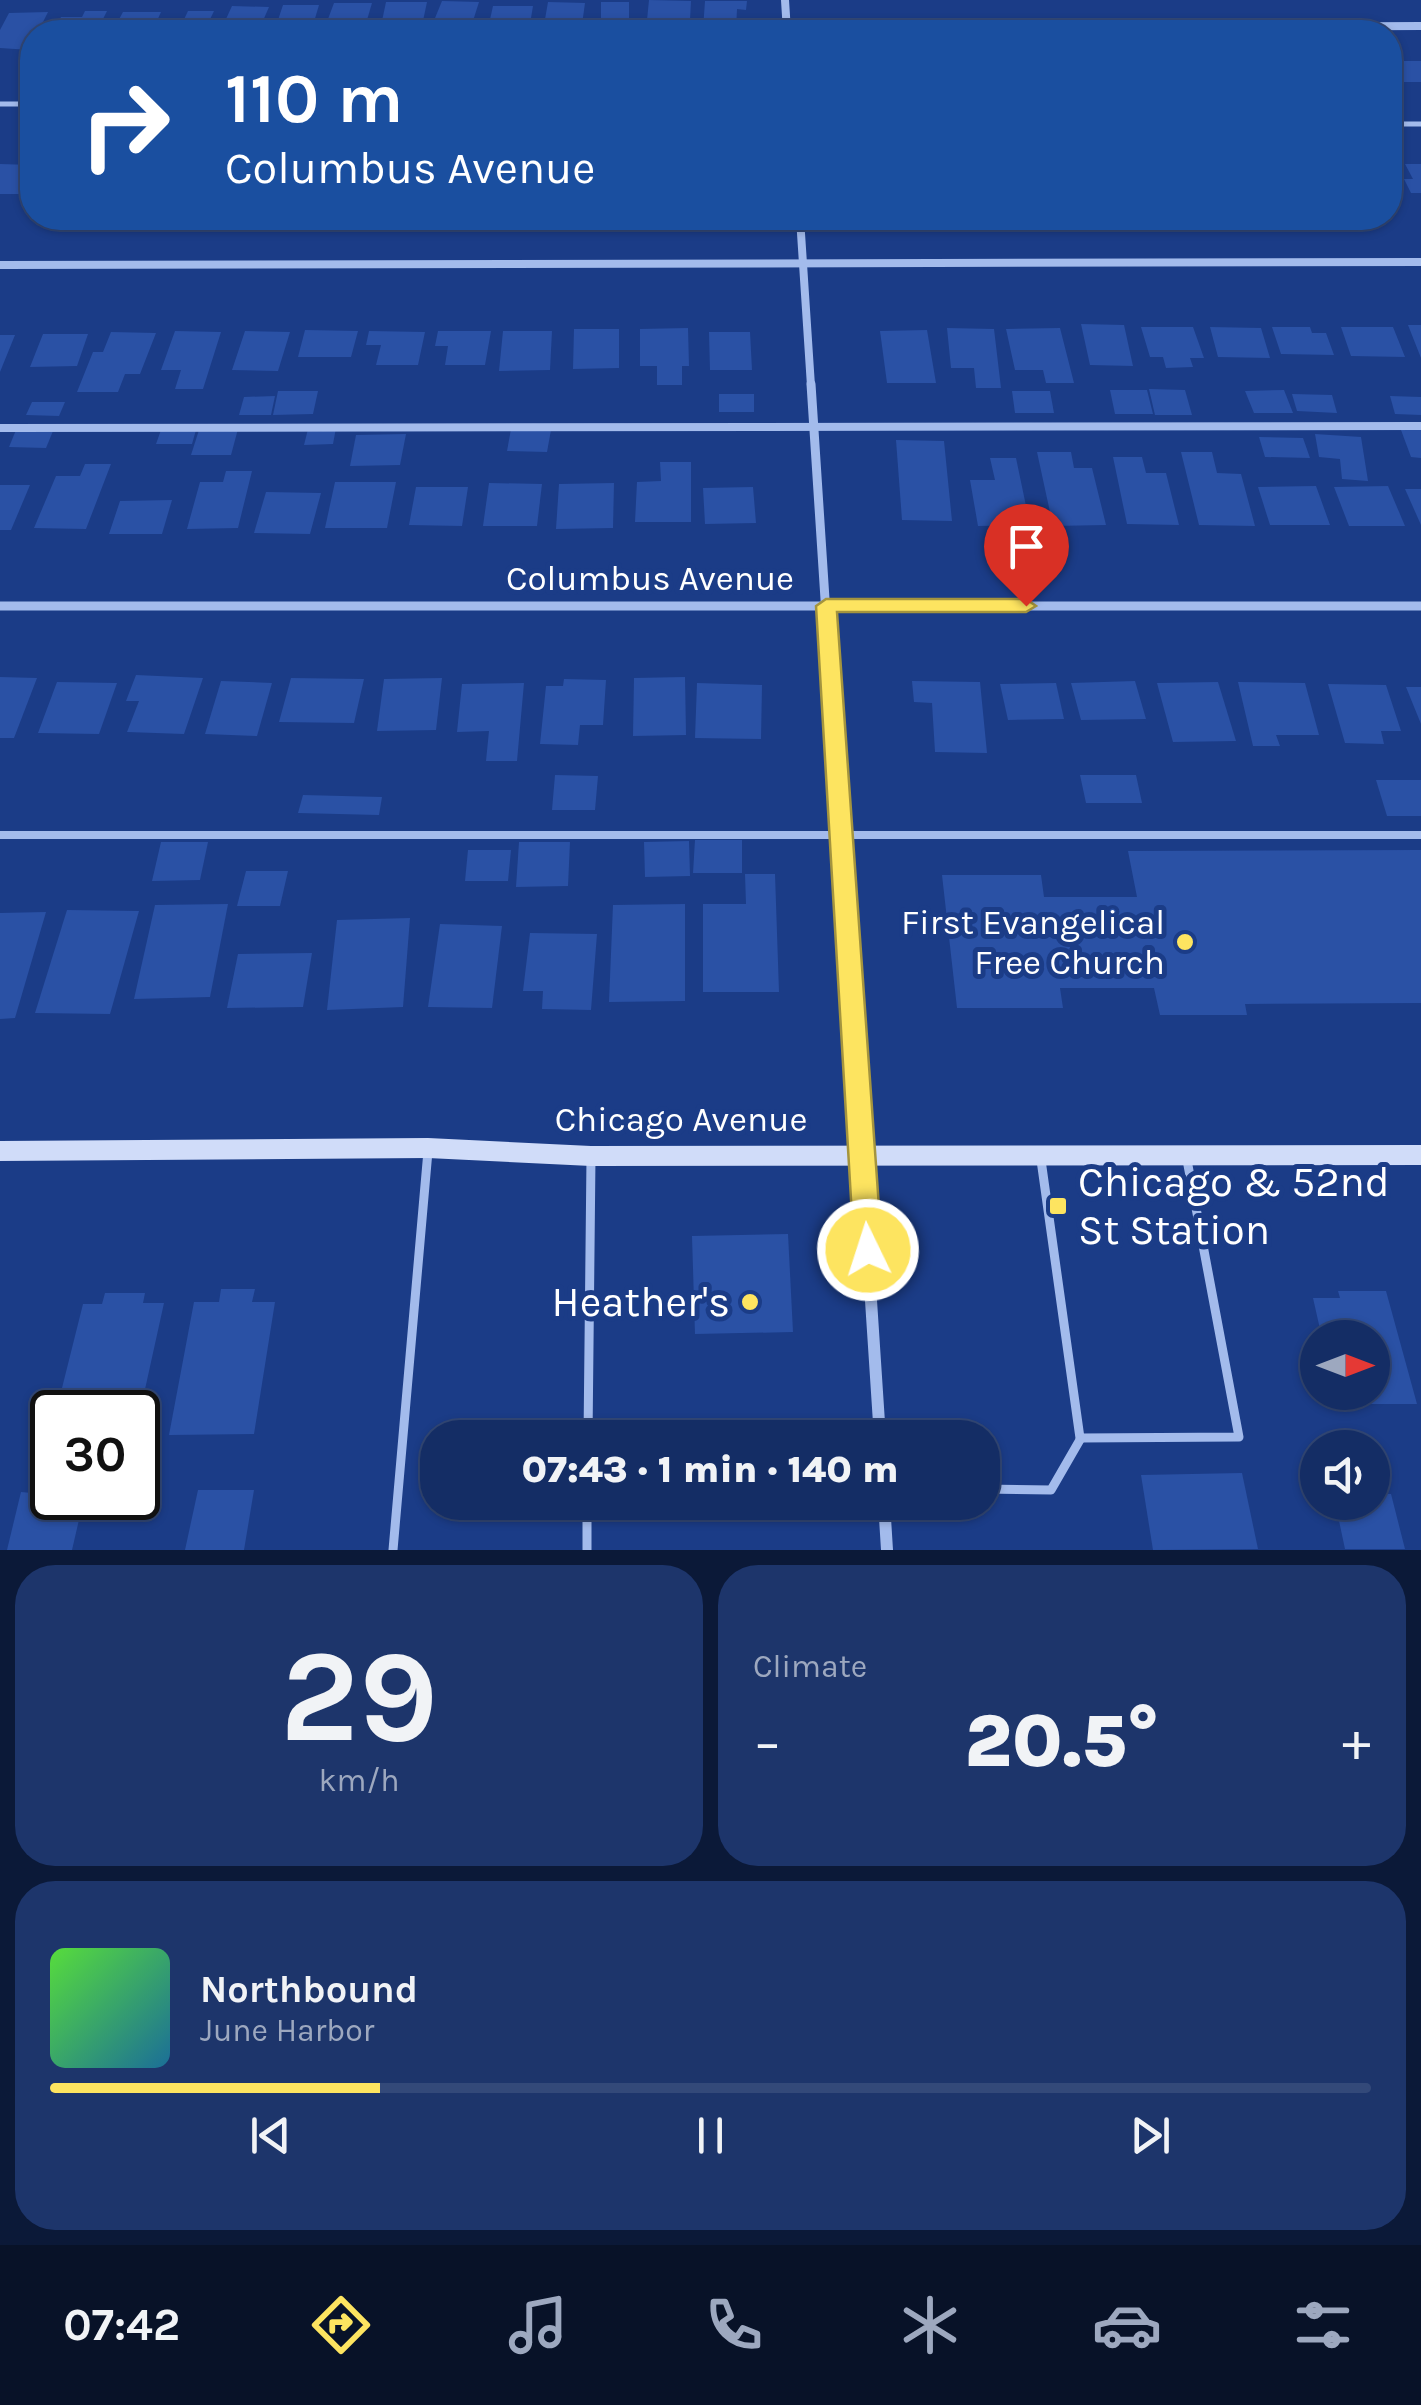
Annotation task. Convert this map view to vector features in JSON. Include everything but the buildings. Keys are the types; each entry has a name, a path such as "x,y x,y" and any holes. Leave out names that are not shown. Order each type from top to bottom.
{"street":[{"path":"801,230 879,1420"},
{"path":"0,265 1421,262"},
{"name":"Columbus Avenue","path":"0,606 1421,606"},
{"name":"Chicago Avenue","path":"0,1150 428,1148 591,1156 1421,1155"},
{"path":"885,1520 887,1550"}],"lane":[{"path":"0,428 1421,426"},
{"path":"0,836 1421,835"},
{"path":"393,1550 428,1148"},
{"path":"1000,1489 1051,1490 1081,1438 1040,1155"},
{"path":"1081,1438 1239,1436 1186,1155"},
{"path":"588,1420 591,1156"},
{"path":"587,1520 587,1550"}],"place":[{"name":"First Evangelical Free Church","path":"1185,942"},
{"name":"Chicago & 52nd St Station","path":"1058,1206"},
{"name":"Heather's","path":"750,1302"}],"route":[{"path":"868,1250 826,606 1026,606"}]}
